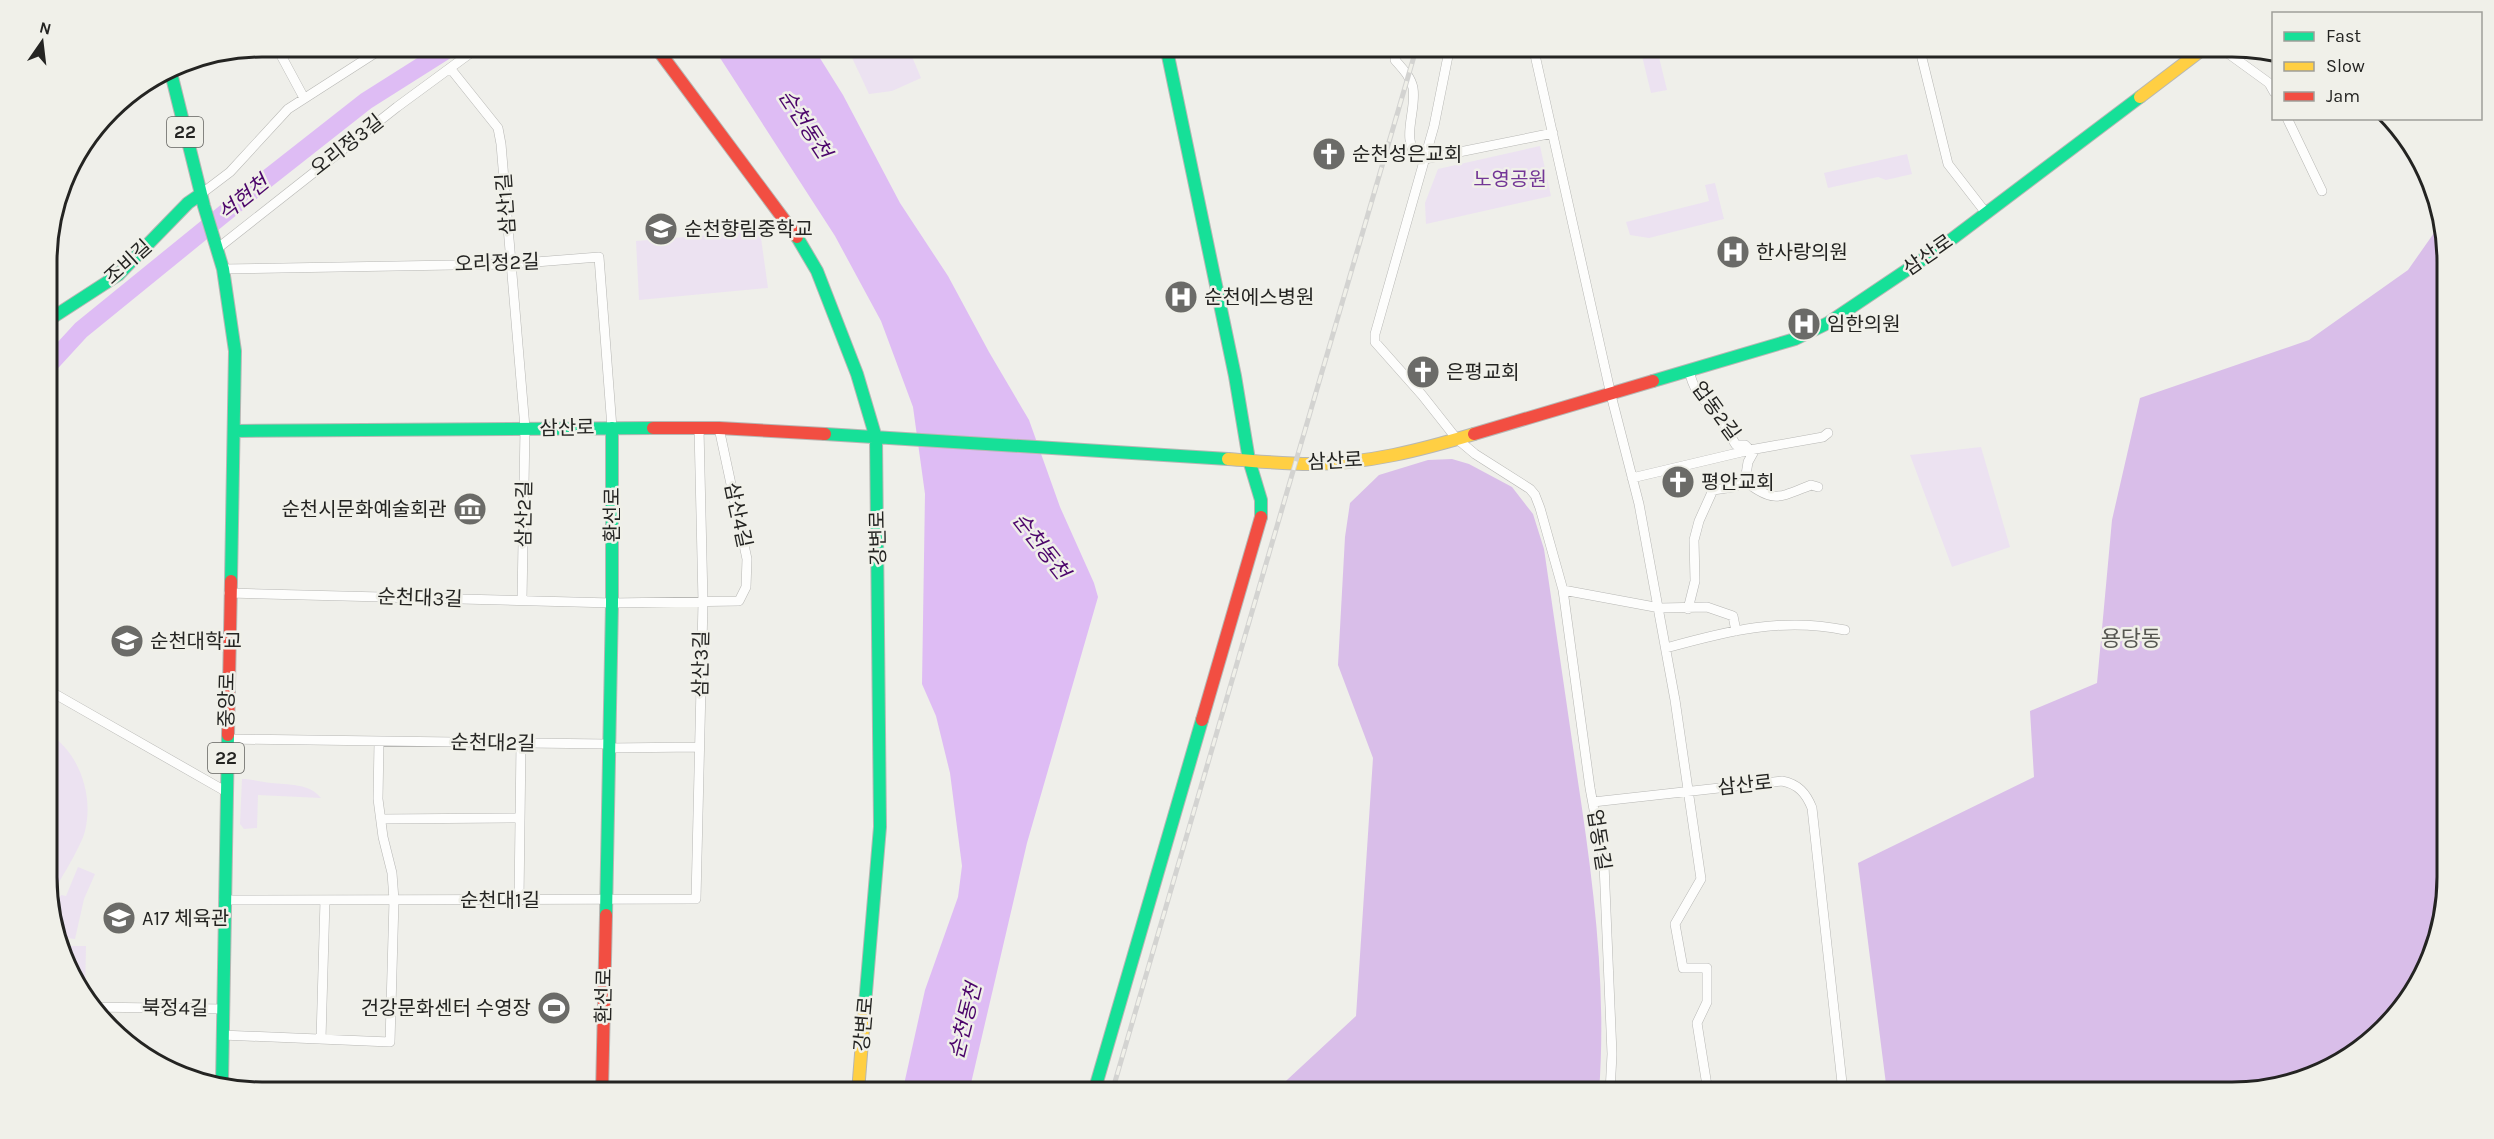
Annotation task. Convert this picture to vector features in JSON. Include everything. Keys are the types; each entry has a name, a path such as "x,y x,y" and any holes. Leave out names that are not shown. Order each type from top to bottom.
{"main road":[{"name":"강변로","path":"663,57 708,121 789,224 817,272 851,356 876,438 880,827 859,1082"},
{"path":"1097,1082 1260,527 1261,500 1249,460 1235,376 1168,57"},
{"name":"삼산로","path":"235,431 719,428 1311,464 1364,460 1420,450 1795,339 1828,323 1944,244 2193,57"},
{"name":"22","path":"172,78 217,246"},
{"name":"조비길","path":"57,315 118,275 188,203 203,200"},
{"name":"중앙로","path":"217,246 223,269 235,351 235,431 225,791 222,1078"},
{"name":"환선로","path":"602,1082 612,603 612,428"}],"street":[{"path":"282,57 304,98"},
{"path":"203,200 277,119 304,98 369,57"},
{"name":"오리정3길","path":"217,246 465,57"},
{"path":"1396,57 1395,60 1413,86 1409,130 1416,157 1425,161 1553,133"},
{"path":"1425,161 1448,57"},
{"path":"1536,57 1660,608 1701,879 1675,924 1683,968 1707,968 1707,1002 1697,1023 1706,1082"},
{"path":"1922,57 1948,164 1986,213"},
{"path":"2233,57 2269,83 2272,88"},
{"name":"삼산1길","path":"450,68 498,128 525,428"},
{"path":"2287,120 2322,191"},
{"name":"업동1길","path":"1425,161 1375,334 1375,342 1456,438 1475,454 1530,489 1535,495 1563,591 1604,864 1612,1054 1611,1082"},
{"name":"오리정2길","path":"223,269 510,264 599,257 612,428"},
{"name":"업동2길","path":"1689,370 1692,384 1701,398 1720,418 1736,445 1745,446 1753,453 1748,462 1745,481"},
{"name":"삼산2길","path":"522,600 525,428"},
{"name":"삼산3길","path":"606,899 696,899 703,602 699,428"},
{"name":"삼산4길","path":"703,602 739,601 746,587 747,559 719,428"},
{"path":"1632,478 1750,450 1823,437 1828,433"},
{"path":"1688,609 1695,581 1694,540 1706,503 1713,490 1734,487 1745,481 1769,496 1792,495 1811,485 1818,487"},
{"path":"1563,591 1660,608 1707,607 1733,616 1736,631"},
{"name":"순천대3길","path":"229,593 612,603"},
{"path":"612,603 703,602"},
{"path":"1666,648 1736,631 1786,623 1845,630"},
{"path":"57,695 225,791"},
{"name":"순천대2길","path":"227,739 608,746"},
{"path":"222,1035 390,1042 394,900 392,873 378,799 379,742"},
{"path":"519,900 521,743"},
{"path":"608,746 699,747"},
{"name":"삼산로","path":"1593,802 1782,781 1793,783 1807,796 1812,808 1843,1082"},
{"path":"381,819 520,818"},
{"name":"순천대1길","path":"224,900 606,899"},
{"path":"321,1039 325,900"},
{"name":"북정4길","path":"104,1007 223,1009"}],"green space":[{"path":"852,57 912,57 921,78 892,91 869,94"},
{"path":"1642,57 1659,57 1667,90 1651,93"},
{"name":"노영공원","path":"1540,146 1551,196 1426,224 1425,203 1438,169"},
{"path":"1907,154 1912,174 1886,180 1878,177 1828,188 1824,173"},
{"path":"1715,183 1724,219 1649,238 1630,235 1626,222 1709,201 1705,185"},
{"path":"760,231 768,288 639,300 636,241"},
{"path":"1981,447 2010,547 1952,567 1910,455"},
{"path":"57,740 76,763 82,776 87,803 83,838 58,885"},
{"path":"242,779 305,787 321,798 258,795 257,828 244,829 240,824"},
{"path":"78,867 95,874 84,899 75,939 67,938 64,930 59,900 61,895 66,896"},
{"path":"70,946 86,946 85,982"}],"shaded area":[{"path":"2434,232 2437,262 2437,890 2430,930 2410,980 2386,1012 2346,1047 2323,1061 2272,1078 2245,1082 1886,1082 1858,863 2034,777 2030,711 2097,683 2112,520 2140,398 2309,340 2408,270"},
{"path":"1452,459 1469,464 1512,487 1533,514 1544,549 1593,893 1600,972 1600,1082 1285,1082 1356,1016 1373,758 1338,665 1345,537 1350,503 1379,475 1428,460"}],"water":[{"name":"순천동천","path":"719,57 819,57 843,95 900,203 948,276 1029,420 1060,507 1098,597 1027,843 971,1082 905,1082 925,990 958,897 962,866 950,773 936,716 922,684 925,494 913,407 881,321 835,236"}],"waterway":[{"name":"석현천","path":"57,356 81,330 268,178 366,101 436,57"}],"railway":[{"path":"1115,1082 1414,57"}],"traffic: fast":[{"path":"1168,57 1235,376 1249,460 1261,500 1261,517"},
{"path":"172,78 204,206 223,269 235,351 231,581"},
{"path":"1653,381 1795,339 1828,323 1944,245 2140,97"},
{"path":"57,315 118,275 188,203 201,194"},
{"path":"797,237 817,271 857,374 876,438 880,827 865,1004"},
{"path":"606,915 612,603 612,428"},
{"path":"235,431 653,428"},
{"path":"825,434 1228,459"},
{"path":"1097,1082 1202,720"},
{"path":"222,1078 228,735"}],"traffic: slow":[{"path":"2140,97 2193,57"},
{"path":"1228,459 1301,464 1353,462 1414,451 1474,434"},
{"path":"859,1082 865,1004"}],"traffic: jam":[{"path":"663,57 797,237"},
{"path":"1474,434 1653,381"},
{"path":"653,428 719,428 825,434"},
{"path":"1202,720 1261,517"},
{"path":"228,735 231,581"},
{"path":"602,1082 606,915"}],"place":[{"name":"순천성은교회","path":"1329,154"},
{"name":"순천향림중학교","path":"661,229"},
{"name":"한사랑의원","path":"1733,252"},
{"name":"순천에스병원","path":"1181,297"},
{"name":"임한의원","path":"1804,324"},
{"name":"은평교회","path":"1423,372"},
{"name":"평안교회","path":"1678,482"},
{"name":"순천시문화예술회관","path":"470,509"},
{"name":"순천대학교","path":"127,641"},
{"name":"A17 체육관","path":"119,918"},
{"name":"건강문화센터 수영장","path":"554,1008"}],"district":[{"name":"용당동","path":"2131,639"}]}
